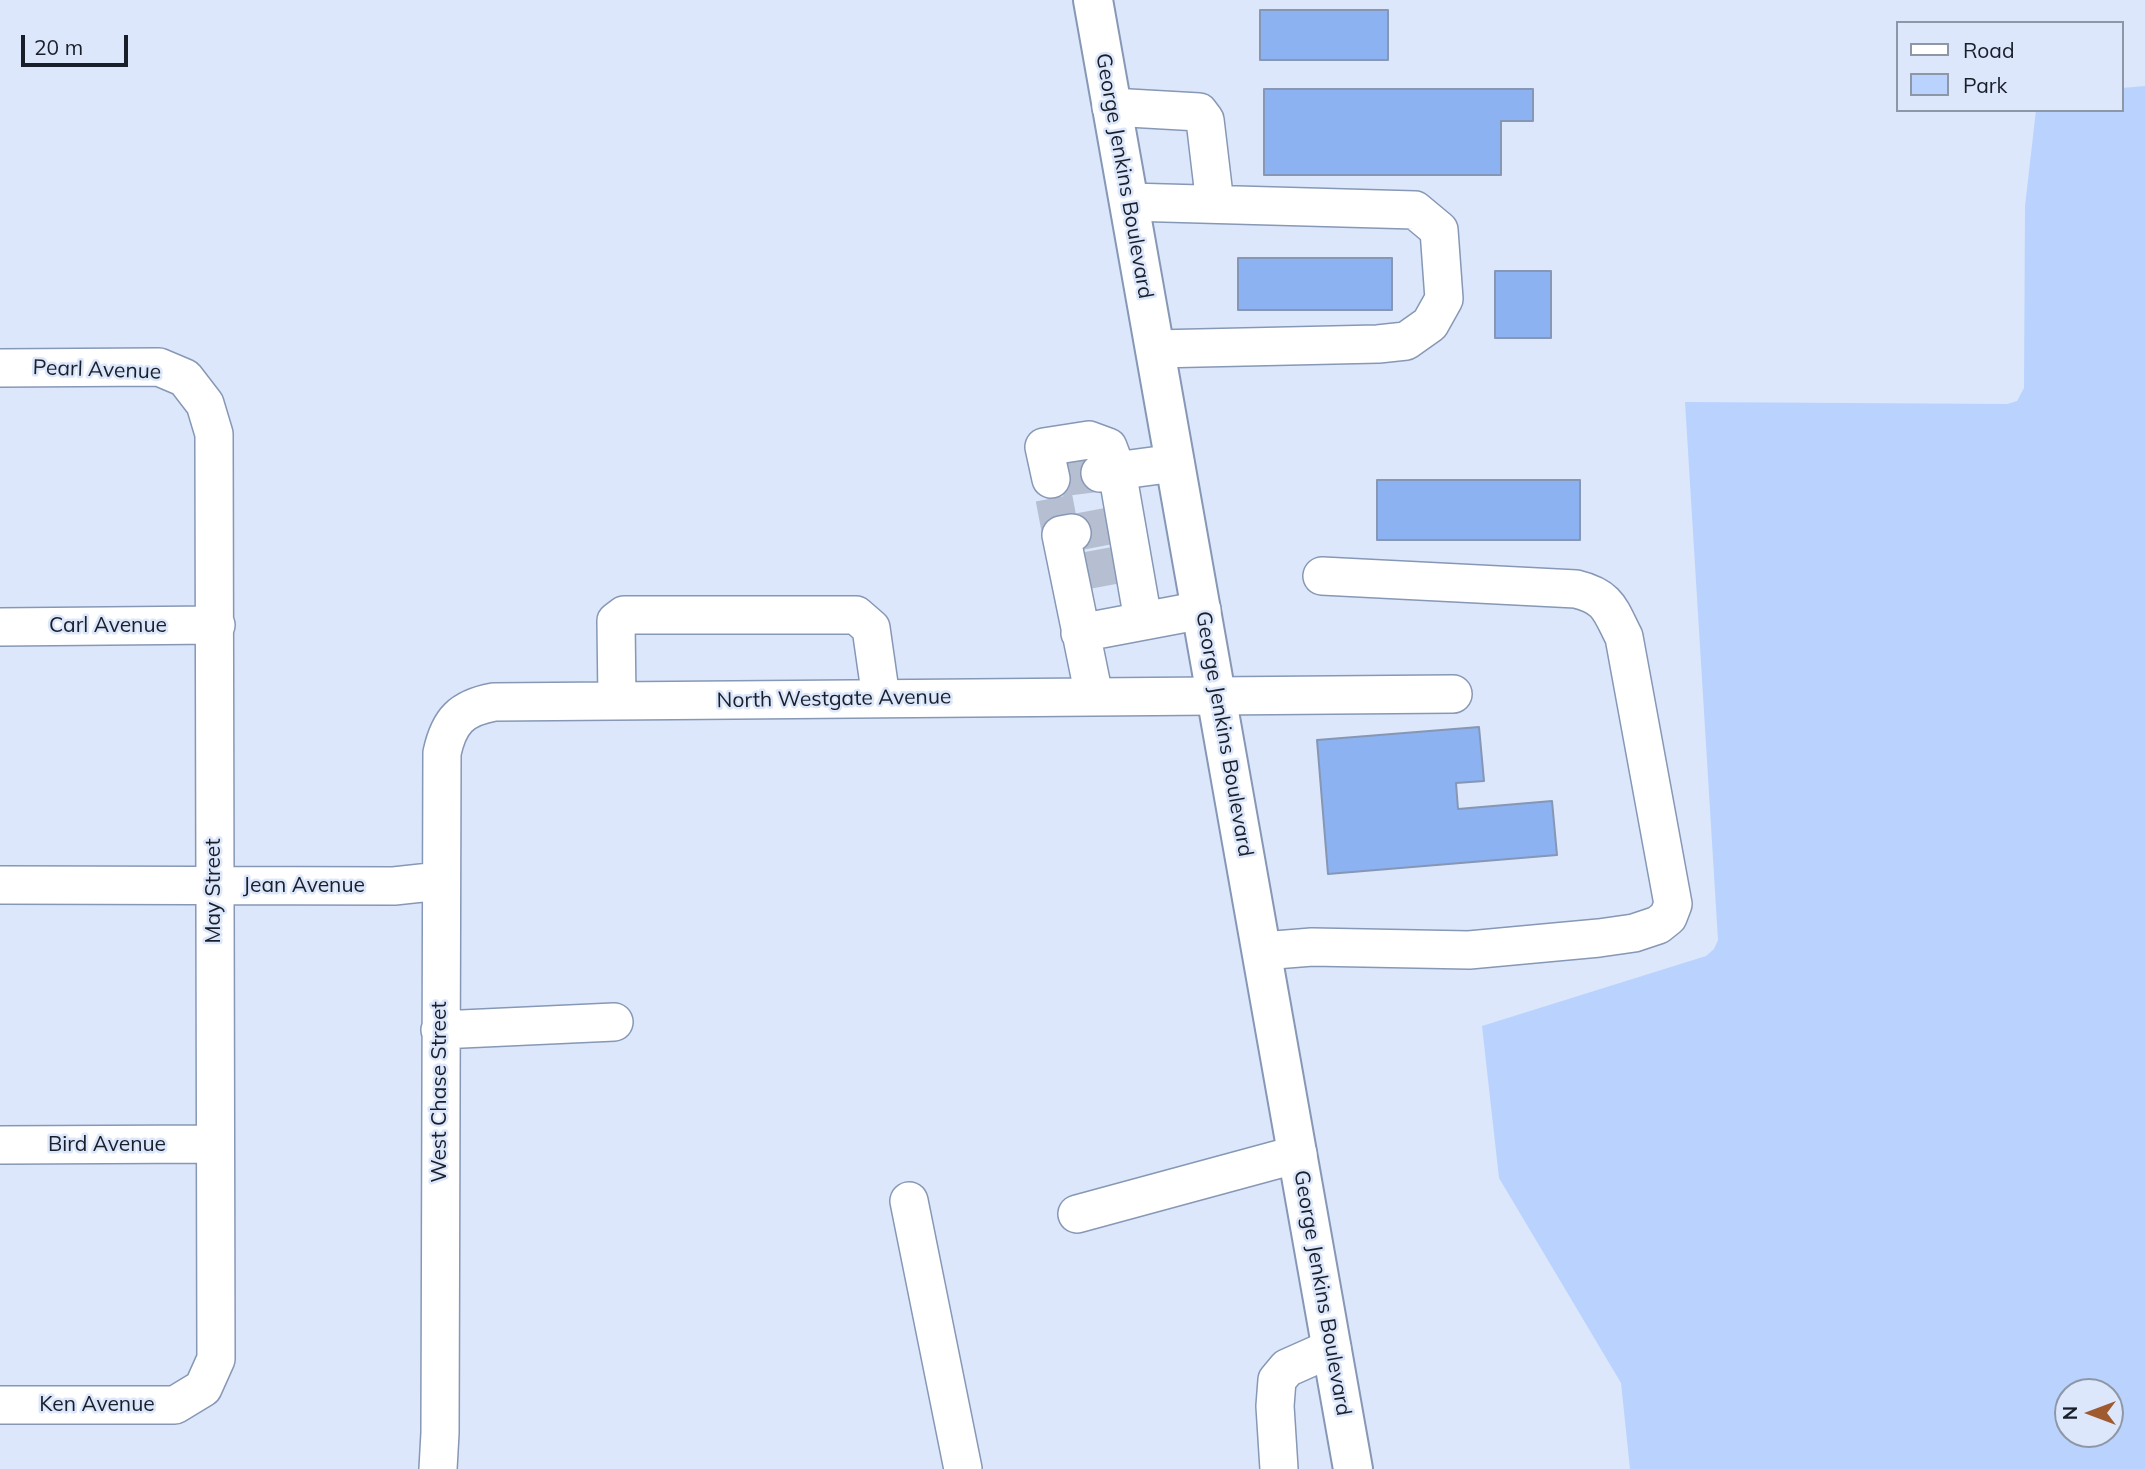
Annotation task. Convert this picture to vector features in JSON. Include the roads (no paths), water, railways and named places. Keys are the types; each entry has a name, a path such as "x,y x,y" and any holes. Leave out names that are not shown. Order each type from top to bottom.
{"main road":[{"name":"George Jenkins Boulevard","path":"1093,0 1353,1469"}],"street":[{"path":"1111,107 1199,112 1205,120 1215,204"},
{"path":"1129,202 1415,210 1439,229 1444,299 1430,324 1406,341 1378,344 1155,349"},
{"name":"Pearl Avenue","path":"0,368 159,367 185,378 189,384"},
{"name":"May Street","path":"189,384 205,404 214,434 216,625 216,1359 203,1388 192,1396"},
{"path":"1056,485 1044,447 1089,440 1108,447 1108,472 1125,563 1143,620"},
{"path":"1108,472 1175,463"},
{"path":"1072,533 1061,535 1074,573 1080,633 1094,696"},
{"path":"1262,951 1312,947 1469,950 1599,939 1634,933 1658,925 1668,917 1674,904 1623,638 1609,608 1602,601 1594,594 1576,589 1322,576"},
{"path":"1080,633 1202,610"},
{"path":"617,701 616,621 624,614 856,615 871,628 881,698"},
{"name":"Carl Avenue","path":"0,627 216,625"},
{"name":"North Westgate Avenue","path":"456,719 475,705 494,702 1453,694"},
{"name":"West Chase Street","path":"438,1469 442,753 446,731 456,719"},
{"name":"Jean Avenue","path":"0,885 394,886 440,881"},
{"path":"440,1030 614,1022"},
{"name":"Bird Avenue","path":"0,1145 214,1144"},
{"path":"1077,1214 1298,1154"},
{"path":"909,1201 963,1469"},
{"path":"1279,1469 1275,1406 1277,1380 1287,1368 1332,1349"},
{"name":"Ken Avenue","path":"0,1405 175,1405 192,1396"}],"tunnel":[{"path":"1061,478 1100,473"},
{"path":"1054,498 1061,535"},
{"path":"1072,533 1109,526"},
{"path":"1079,572 1117,565"}]}
